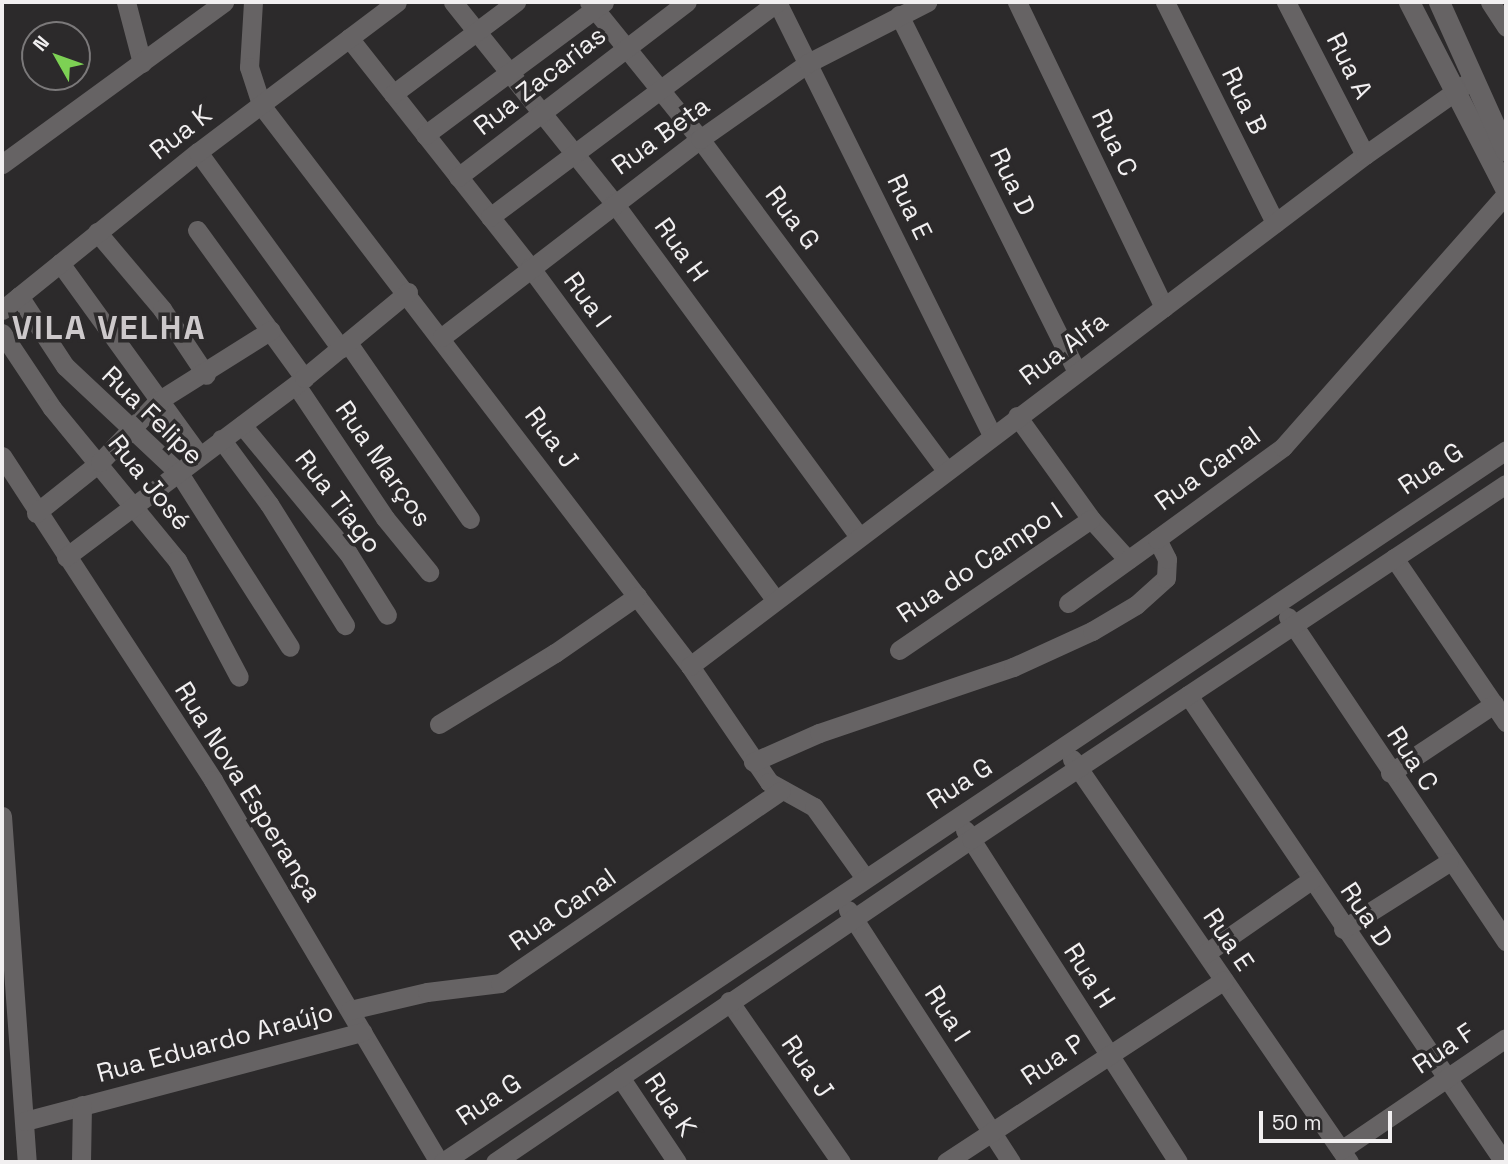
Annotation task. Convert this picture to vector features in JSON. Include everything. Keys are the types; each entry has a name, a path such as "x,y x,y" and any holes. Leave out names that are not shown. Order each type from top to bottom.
{"street":[{"path":"126,2 142,63"},
{"path":"2,164 224,2"},
{"name":"Rua J","path":"253,2 249,67 261,105 408,292 690,666 753,762 780,791 814,807 865,878"},
{"name":"Rua K","path":"2,310 198,152 397,2"},
{"name":"Rua H","path":"453,2 614,203 859,536"},
{"path":"393,94 516,2"},
{"name":"Rua Zacarias","path":"458,177 687,2"},
{"path":"490,217 777,2"},
{"name":"Rua E","path":"777,2 992,436"},
{"name":"Rua Beta","path":"442,337 614,203 808,63 927,2"},
{"name":"Rua C","path":"1017,2 1164,307"},
{"name":"Rua B","path":"1166,2 1275,223"},
{"name":"Rua A","path":"1286,2 1365,155"},
{"path":"1506,151 1464,84 1412,8 1437,2 1464,84 1506,192"},
{"path":"1490,2 1506,27"},
{"path":"425,135 596,4"},
{"name":"Rua G","path":"596,4 625,48 700,139 946,470"},
{"name":"Rua D","path":"900,15 1077,372"},
{"name":"Rua I","path":"349,38 530,267 775,599"},
{"name":"Rua Alfa","path":"690,666 1017,416 1464,84"},
{"path":"198,152 470,519"},
{"name":"Rua Canal","path":"753,762 820,733 1013,667 1092,631 1136,605 1166,578 1167,559 1157,539 1283,447 1506,192"},
{"name":"Rua Marços","path":"197,230 271,330 385,518 429,572"},
{"path":"97,232 162,309 206,374"},
{"path":"60,263 199,455"},
{"path":"66,557 300,381 408,292"},
{"name":"Rua Felipe","path":"19,296 65,366 179,473 290,647"},
{"path":"36,513 100,462 129,428 158,401 206,374 271,330"},
{"name":"Rua José","path":"2,333 52,408 100,462 177,560 239,677"},
{"path":"1017,416 1091,519 1128,560"},
{"name":"Rua Tiago","path":"242,425 348,553 387,615"},
{"path":"220,439 269,504 345,625"},
{"name":"Rua G","path":"441,1162 1506,450"},
{"name":"Rua Nova Esperança","path":"2,456 36,513 213,780 441,1162"},
{"path":"1484,465 1504,491"},
{"name":"Rua G","path":"507,1159 729,1001 1394,558 1504,491"},
{"name":"Rua do Campo I","path":"899,650 1091,519"},
{"path":"1068,603 1157,539"},
{"path":"1394,558 1506,722"},
{"path":"439,724 555,653 637,596"},
{"name":"Rua C","path":"1278,603 1449,862 1506,941"},
{"name":"Rua D","path":"1188,695 1343,929 1504,1162"},
{"path":"1390,772 1494,704"},
{"name":"Rua E","path":"1064,747 1345,1156"},
{"name":"Rua Canal","path":"350,1010 427,992 500,983 780,791"},
{"path":"2,816 27,1162"},
{"name":"Rua H","path":"957,818 1178,1162"},
{"path":"1343,929 1449,862"},
{"path":"1206,953 1311,880"},
{"name":"Rua I","path":"838,895 1011,1162"},
{"name":"Rua P","path":"946,1162 1224,980"},
{"name":"Rua J","path":"729,1001 841,1162"},
{"name":"Rua Eduardo Araújo","path":"25,1121 362,1032"},
{"name":"Rua F","path":"1345,1156 1446,1079 1506,1038"},
{"name":"Rua K","path":"620,1077 677,1162"},
{"name":"Rua Eduardo Araújo","path":"81,1162 82,1105"}],"district":[{"name":"VILA VELHA","path":"109,329"}]}
